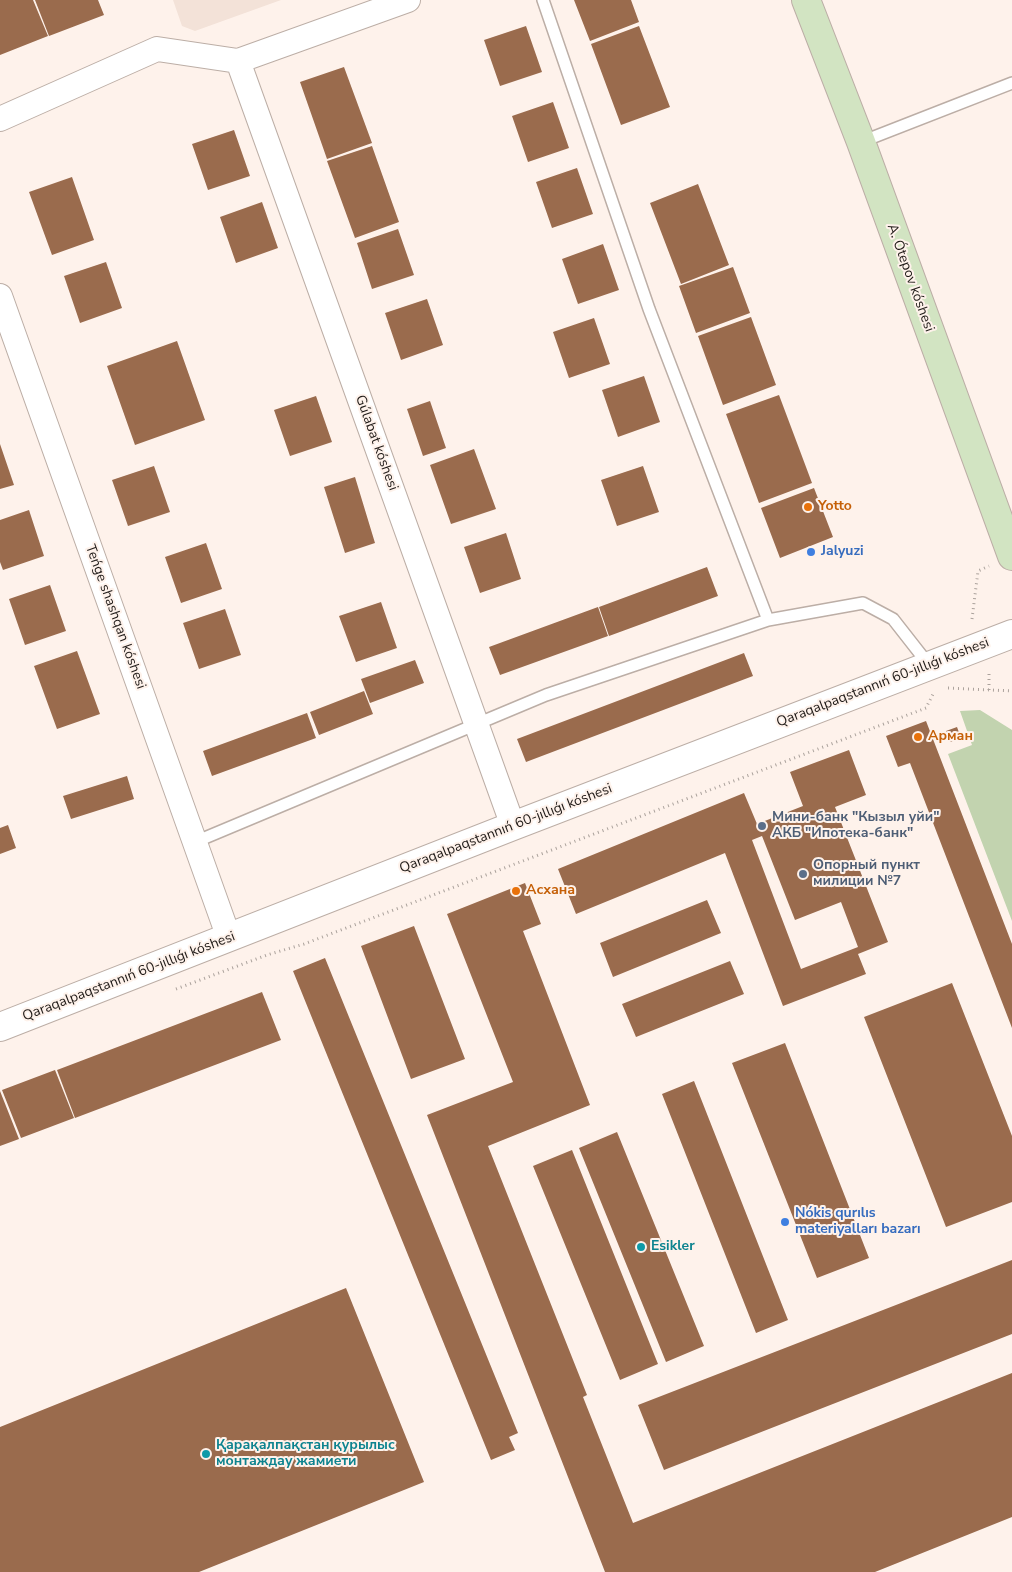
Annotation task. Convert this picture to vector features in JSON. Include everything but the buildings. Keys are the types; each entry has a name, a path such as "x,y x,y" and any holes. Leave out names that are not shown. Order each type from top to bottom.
{"main road":[{"name":"A. Ótepov kóshesi","path":"806,0 861,142 1002,561"}],"street":[{"path":"0,119 157,49 238,61 408,0"},
{"name":"Gúlabat kóshesi","path":"238,61 513,826"},
{"name":"Teńge shashqan kóshesi","path":"0,296 229,938"},
{"name":"Qaraqalpaqstannıń 60-jıllıǵı kóshesi","path":"0,1027 513,826 933,676 1012,634"}],"lane":[{"path":"543,0 649,309 768,620"},
{"path":"861,142 1012,83"},
{"path":"195,842 546,695 768,620 863,603 893,619 933,676"}],"path":[{"path":"972,619 978,571 1002,561"},
{"path":"989,666 989,690"},
{"path":"175,990 338,931 926,708 933,676"},
{"path":"946,688 1012,691"}],"shaded area":[{"path":"173,0 281,0 195,31 182,26"}],"green space":[{"path":"980,710 1012,730 1012,921 948,754 972,745 960,711"}],"place":[{"name":"Yotto","path":"808,507"},
{"name":"Jalyuzi","path":"811,552"},
{"name":"Арман","path":"918,737"},
{"name":"Мини-банк \"Кызыл уйи\" АКБ \"Ипотека-банк\"","path":"762,826"},
{"name":"Опорный пункт милиции №7","path":"803,874"},
{"name":"Асхана","path":"516,891"},
{"name":"Nókis qurılıs materiyalları bazarı","path":"785,1222"},
{"name":"Esikler","path":"641,1247"},
{"name":"Қарақалпақстан қурылыс монтаждау жамиети","path":"206,1454"}]}
